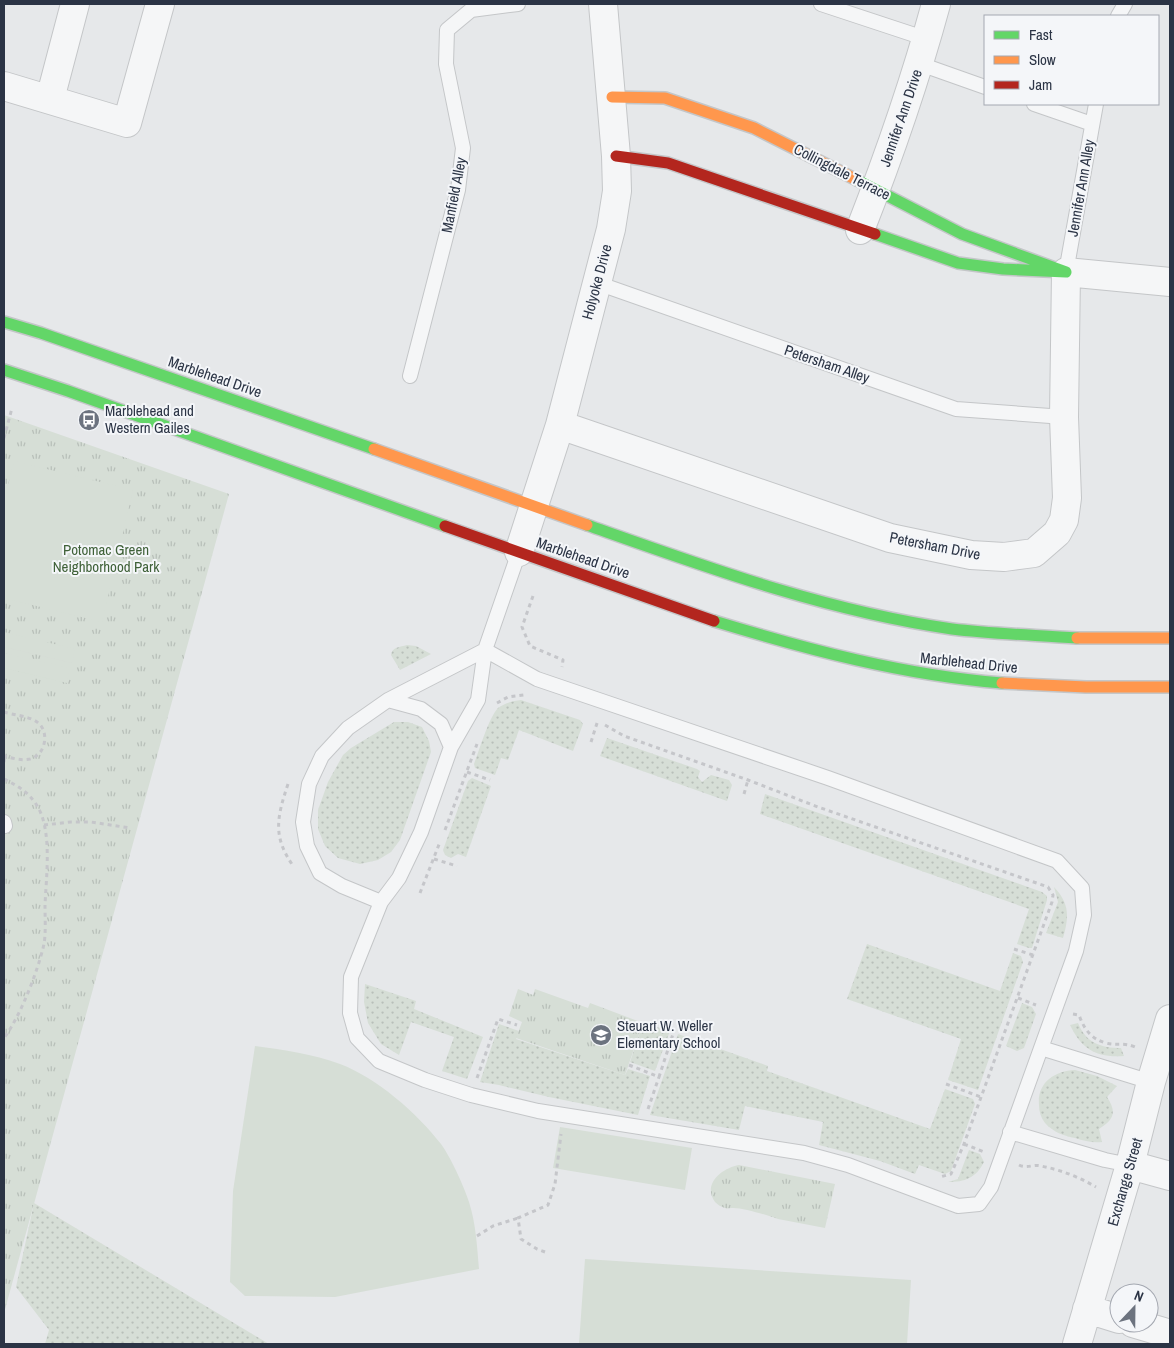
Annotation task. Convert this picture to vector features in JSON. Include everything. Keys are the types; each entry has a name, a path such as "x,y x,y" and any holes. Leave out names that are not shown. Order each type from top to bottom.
{"street":[{"path":"50,99 75,4"},
{"path":"4,86 126,123 160,4"},
{"name":"Holyoke Drive","path":"519,552 560,424 611,229 617,191 612,97 603,4"},
{"name":"Jennifer Ann Drive","path":"860,230 923,52 936,4"},
{"name":"Collingdale Terrace","path":"612,97 665,98 754,128 962,234 1066,272"},
{"name":"Collingdale Terrace","path":"616,156 668,163 958,263 1003,270 1066,272 1170,282"},
{"name":"Petersham Drive","path":"560,424 890,538 971,555 1004,557 1034,553 1057,533 1064,520 1067,498 1064,417 1066,272"},
{"name":"Marblehead Drive","path":"4,322 227,397 710,568 834,605 953,630 1083,638 1170,638"},
{"name":"Marblehead Drive","path":"4,370 68,391 695,614 822,652 890,668 946,677 1082,687 1170,686"},
{"name":"Exchange Street","path":"1077,1344 1130,1165 1161,1085 1170,1018"},
{"path":"1130,1165 1170,1176"},
{"path":"1087,1309 1109,1316"}],"lane":[{"name":"Manfield Alley","path":"410,376 458,190 463,148 446,64 447,30 470,10 518,4"},
{"path":"822,4 923,52 984,86"},
{"path":"1037,105 1092,124"},
{"name":"Jennifer Ann Alley","path":"1066,272 1096,105"},
{"name":"Petersham Alley","path":"597,284 956,409 1064,417"},
{"path":"485,650 538,678 828,778 1057,861 1082,888 1084,915 1076,951 991,1187 979,1204 958,1206 848,1165 804,1153 564,1116 471,1095 426,1080 379,1061 357,1038 350,1013 351,977 381,902 399,878 421,832 450,747 478,700 485,650 519,552"},
{"path":"381,902 342,886 320,873 307,846 303,822 309,784 322,756 348,728 388,700 485,650"},
{"path":"388,700 421,709 441,724 450,747"},
{"path":"1041,1048 1161,1085"},
{"path":"1010,1132 1104,1160 1130,1165"}],"path":[{"path":"4,438 12,408"},
{"path":"533,596 522,627 530,646 563,660 562,668"},
{"path":"495,706 508,697 523,695 532,698"},
{"path":"4,712 36,721 43,728 45,739 42,751 37,756 20,760 4,756 4,762"},
{"path":"588,717 598,720 624,736 818,807 1048,887 1053,895 1052,902 964,1144 951,1174 941,1178 933,1175"},
{"path":"591,742 598,720"},
{"path":"444,833 479,739"},
{"path":"467,772 490,780"},
{"path":"4,779 22,787 37,805 44,825 47,847 44,943 36,969 14,1024 4,1038"},
{"path":"744,794 748,780"},
{"path":"44,825 91,822 130,828"},
{"path":"420,893 440,841"},
{"path":"434,859 456,866"},
{"path":"1014,949 1033,955"},
{"path":"1018,998 1040,1006"},
{"path":"1068,1014 1079,1015 1090,1036 1107,1044 1126,1043 1134,1047"},
{"path":"471,1095 498,1019 518,1025"},
{"path":"642,1128 673,1034"},
{"path":"629,1065 659,1077"},
{"path":"946,1084 981,1096"},
{"path":"477,1236 493,1226 548,1205 555,1184 564,1116"},
{"path":"964,1144 985,1152"},
{"path":"1011,1162 1024,1168 1039,1165 1075,1175 1096,1187"},
{"path":"518,1218 521,1239 545,1252"}],"green space":[{"name":"Potomac Green Neighborhood Park","path":"4,415 229,494 4,1313"},
{"path":"14,461 133,490 102,622 4,598 4,502"},
{"path":"4,632 75,649 72,663 4,647"},
{"path":"407,645 416,646 431,654 400,670 391,655 393,650"},
{"path":"4,653 70,668 67,683 4,668"},
{"path":"521,700 580,720 583,724 573,751 519,730 508,760 501,758 495,775 475,768 474,764 481,743 495,712 503,705"},
{"path":"394,722 408,722 422,727 429,741 431,752 400,840 391,852 378,860 360,864 338,858 325,846 318,829 318,810 328,782 343,755 351,748"},
{"path":"607,738 697,769 700,771 698,777 702,782 711,775 729,780 732,785 727,801 600,756"},
{"path":"472,778 491,786 466,857 458,854 451,858 445,855 443,850 468,781"},
{"path":"765,794 1042,892 1047,896 1047,900 1032,948 1017,944 1029,909 760,814"},
{"path":"1054,887 1063,899 1067,911 1063,938 1046,933 1058,902"},
{"path":"867,944 1000,991 1013,953 1021,956 1023,962 978,1090 948,1080 961,1039 847,999"},
{"path":"365,984 416,1001 414,1009 483,1037 467,1079 442,1071 454,1037 411,1022 399,1055 381,1044 368,1023 364,1002"},
{"path":"518,989 533,995 535,989 588,1008 590,1003 643,1023 625,1075 516,1038 522,1022 509,1016"},
{"path":"1022,1003 1032,1007 1036,1014 1024,1048 1017,1051 1006,1046"},
{"path":"643,1023 670,1031 655,1071 630,1062"},
{"path":"1078,1023 1081,1030 1090,1040 1107,1047 1121,1048 1124,1056 1106,1056 1091,1051 1080,1041 1070,1025"},
{"path":"499,1024 519,1031 516,1039 625,1075 628,1069 650,1076 638,1115 480,1082"},
{"path":"678,1034 768,1066 767,1071 930,1129 945,1089 973,1099 975,1104 951,1171 945,1174 919,1165 915,1174 880,1161 819,1145 823,1122 745,1106 739,1130 650,1115"},
{"path":"255,1046 319,1058 354,1070 382,1087 420,1120 445,1149 464,1188 476,1235 479,1269 335,1297 245,1296 230,1282 233,1191"},
{"path":"1075,1070 1097,1076 1117,1086 1107,1097 1113,1111 1111,1119 1099,1129 1102,1142 1085,1141 1059,1133 1048,1126 1040,1115 1039,1097 1044,1085 1048,1080 1060,1073"},
{"path":"560,1127 692,1148 685,1190 553,1168"},
{"path":"969,1150 980,1154 984,1162 981,1167 974,1175 965,1180 948,1182 958,1179"},
{"path":"739,1165 835,1184 825,1228 718,1205 712,1195 712,1183 721,1173"},
{"path":"34,1203 269,1344 45,1344 49,1330 16,1287"},
{"path":"585,1259 911,1280 907,1344 579,1344"}],"traffic: fast":[{"path":"857,180 962,234 1066,272 1003,269 958,263 875,234"},
{"path":"4,322 41,333 374,449"},
{"path":"4,370 68,391 445,526"},
{"path":"587,525 722,572 859,611 952,629 1077,638"},
{"path":"714,621 785,642 892,668 1002,683"}],"traffic: slow":[{"path":"612,97 665,98 754,128 857,180"},
{"path":"374,449 587,525"},
{"path":"1077,638 1170,638"},
{"path":"1002,683 1086,687 1170,687"}],"traffic: jam":[{"path":"616,156 668,163 875,234"},
{"path":"445,526 714,621"}],"place":[{"name":"Marblehead and Western Gailes","path":"89,420"},
{"name":"Steuart W. Weller Elementary School","path":"601,1035"}]}
